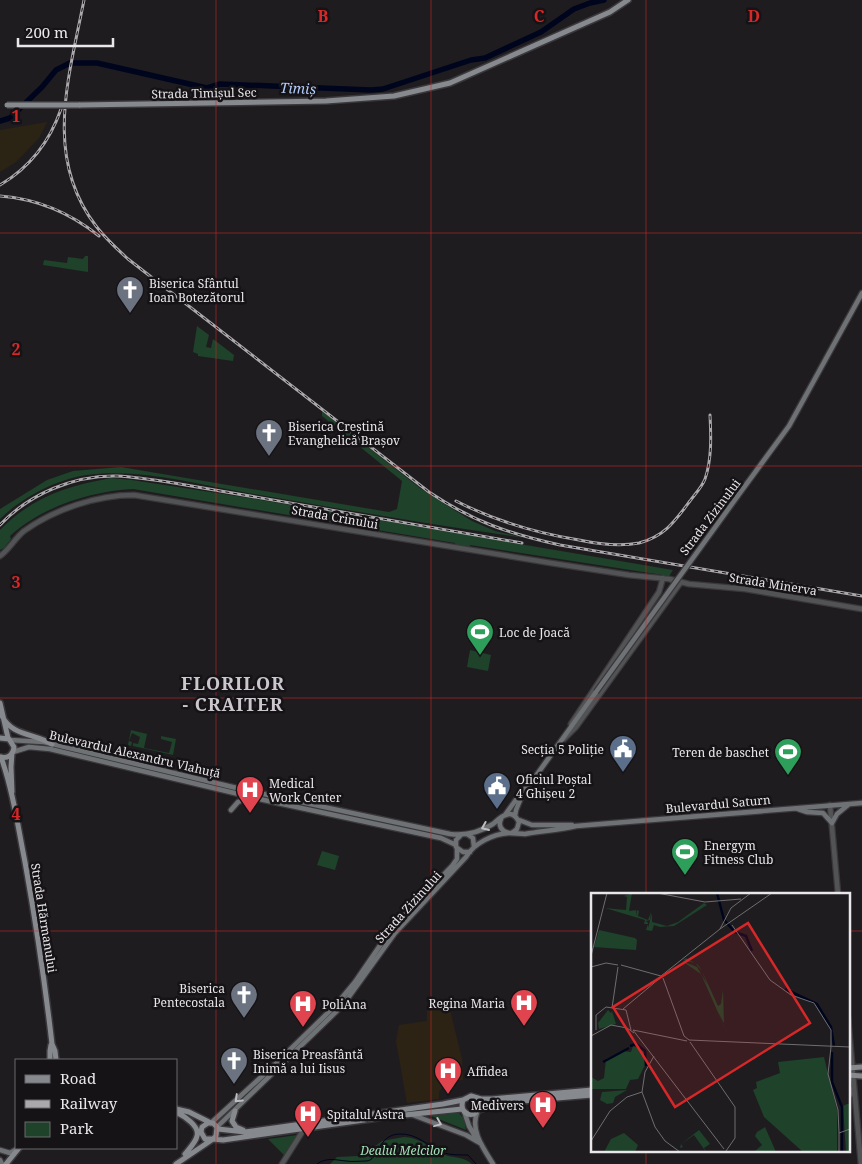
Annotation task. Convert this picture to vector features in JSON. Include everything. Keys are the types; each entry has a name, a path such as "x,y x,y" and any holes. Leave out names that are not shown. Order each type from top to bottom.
{"main road":[{"name":"Strada Timișul Sec","path":"0,106 326,101 401,95 450,82 484,68 610,12 628,0"},
{"name":"Strada Zizinului","path":"517,818 516,810 524,792 789,426 862,293"},
{"path":"0,703 9,739 0,738"},
{"path":"2,716 12,728 45,739 52,744"},
{"name":"Bulevardul Alexandru Vlahuță","path":"9,739 52,744 267,795 461,835"},
{"name":"Strada Hărmanului","path":"9,739 14,745 11,767 12,795"},
{"name":"Bulevardul Alexandru Vlahuță","path":"12,752 29,747 50,749 250,797 441,838 456,847"},
{"path":"0,757 6,757 12,752"},
{"name":"Strada Hărmanului","path":"0,757 12,795 32,904 52,1044 56,1059"},
{"path":"0,768 6,774"},
{"name":"Strada Zizinului","path":"503,816 524,792"},
{"path":"231,810 238,802 250,797"},
{"name":"Bulevardul Saturn","path":"517,818 524,823 532,825 576,826 862,803"},
{"path":"796,808 807,812 823,813 832,823 837,814 849,804"},
{"path":"467,834 473,838 474,847 470,852 463,852 456,847 456,840 461,835 489,826 503,816 511,814 517,818 518,827 509,833 504,832 500,826 503,816"},
{"name":"Bulevardul Saturn","path":"474,847 489,839 509,833 522,834 551,831 576,826"},
{"name":"Strada Zizinului","path":"211,1123 270,1069 342,998 392,928 455,862 458,856 456,847"},
{"name":"Strada Zizinului","path":"217,1128 343,1005 395,933 470,852"},
{"name":"Strada Hărmanului","path":"50,1059 52,1044"},
{"path":"851,1068 862,1067"},
{"path":"851,1075 862,1076"},
{"path":"178,1111 189,1112 217,1128 245,1132 463,1100 468,1096 498,1098 591,1090"},
{"path":"211,1123 202,1126 201,1132 205,1139 223,1140 410,1114 463,1110 471,1115 500,1103 591,1095"},
{"path":"476,1098 480,1102 474,1125 480,1143"},
{"path":"463,1100 463,1110 471,1130 493,1164"},
{"path":"235,1111 232,1118 234,1124 245,1132"},
{"path":"176,1164 196,1139 197,1133 194,1125 178,1113"},
{"path":"410,1114 453,1129 480,1143"},
{"path":"182,1158 218,1134 217,1128"},
{"path":"2,1164 0,1159 3,1155 1,1151 10,1153 17,1149"},
{"path":"6,1164 18,1149"}],"street":[{"name":"Strada Crinului","path":"1,555 24,532 48,517 98,499 134,495 543,562 681,582"},
{"name":"Strada Zizinului","path":"560,743 575,717 659,592 663,578"},
{"name":"Strada Zizinului","path":"560,743 576,727 681,582"},
{"name":"Strada Minerva","path":"681,582 739,588 862,609"},
{"path":"830,805 838,893"},
{"path":"850,1051 861,1164"},
{"path":"850,1089 855,1097"},
{"path":"282,1164 304,1129"}],"shaded area":[{"path":"47,122 39,138 16,162 0,172 0,130"},
{"path":"449,1006 462,1059 463,1080 445,1083 439,1092 439,1099 407,1103 396,1041 399,1025 427,1021 427,1008"}],"green space":[{"path":"85,256 88,256 88,272 43,265 44,260 67,263 68,257 83,259"},
{"path":"197,326 209,335 206,347 211,348 213,339 234,355 233,361 198,356 198,354 193,352"},
{"path":"322,411 420,488 443,503 472,521 495,531 525,538 352,511 168,478 107,473 76,477 52,485 18,504 0,519 0,509 47,480 73,471 121,467 389,512 397,509 402,481 322,416"},
{"path":"111,478 243,497 673,570 669,576 470,545 469,549 455,546 455,543 133,489 100,493 67,502 23,526 10,536 11,539 0,550 0,530 25,509 65,489"},
{"path":"470,650 491,655 488,671 467,667"},
{"path":"131,730 147,734 144,748 169,753 172,742 161,739 161,736 176,739 173,755 133,746 133,743 138,744 140,737 132,733 129,741 132,742 131,746 128,745"},
{"path":"322,851 339,856 335,870 317,865"},
{"path":"459,1113 464,1119 466,1130 431,1116 431,1114"},
{"path":"298,1135 285,1156 268,1139"},
{"name":"Dealul Melcilor","path":"404,1137 416,1139 439,1153 463,1159 472,1164 330,1164 337,1157 358,1156 382,1141"}],"waterway":[{"name":"Timiș","path":"0,121 10,118 42,87 56,70 70,63 97,63 207,88 220,84 383,89 471,60 485,58 541,32 574,9 604,0"},
{"path":"317,1164 327,1160 370,1160 386,1139 392,1135 399,1134 406,1134 417,1138 444,1153 468,1155 476,1164"}],"railway":[{"path":"84,0 67,87 64,116 65,144 70,172 80,200 96,226 128,259 429,492 476,519 541,541 862,596"},
{"path":"0,185 20,170 37,153 45,143 61,109"},
{"path":"0,196 27,200 52,208 76,220 99,236"},
{"path":"456,501 501,520 531,530 563,537 616,545 639,543 648,540 669,527 704,482 710,455 710,415"},
{"path":"0,525 24,504 53,488 85,479 117,476 174,483 522,543"}],"place":[{"name":"Biserica Sfântul Ioan Botezătorul","path":"130,314"},
{"name":"Biserica Creștină Evanghelică Brașov","path":"269,457"},
{"name":"Loc de Joacă","path":"480,656"},
{"name":"Secția 5 Poliție","path":"623,773"},
{"name":"Teren de baschet","path":"788,776"},
{"name":"Oficiul Poștal 4 Ghișeu 2","path":"497,810"},
{"name":"Medical Work Center","path":"250,814"},
{"name":"Energym Fitness Club","path":"685,876"},
{"name":"Biserica Pentecostala","path":"244,1019"},
{"name":"Regina Maria","path":"524,1027"},
{"name":"PoliAna","path":"303,1028"},
{"name":"Biserica Preasfântă Inimă a lui Iisus","path":"234,1085"},
{"name":"Affidea","path":"448,1095"},
{"name":"Medivers","path":"543,1129"},
{"name":"Spitalul Astra","path":"308,1138"}],"district":[{"name":"FLORILOR - CRAITER","path":"233,693"}]}
